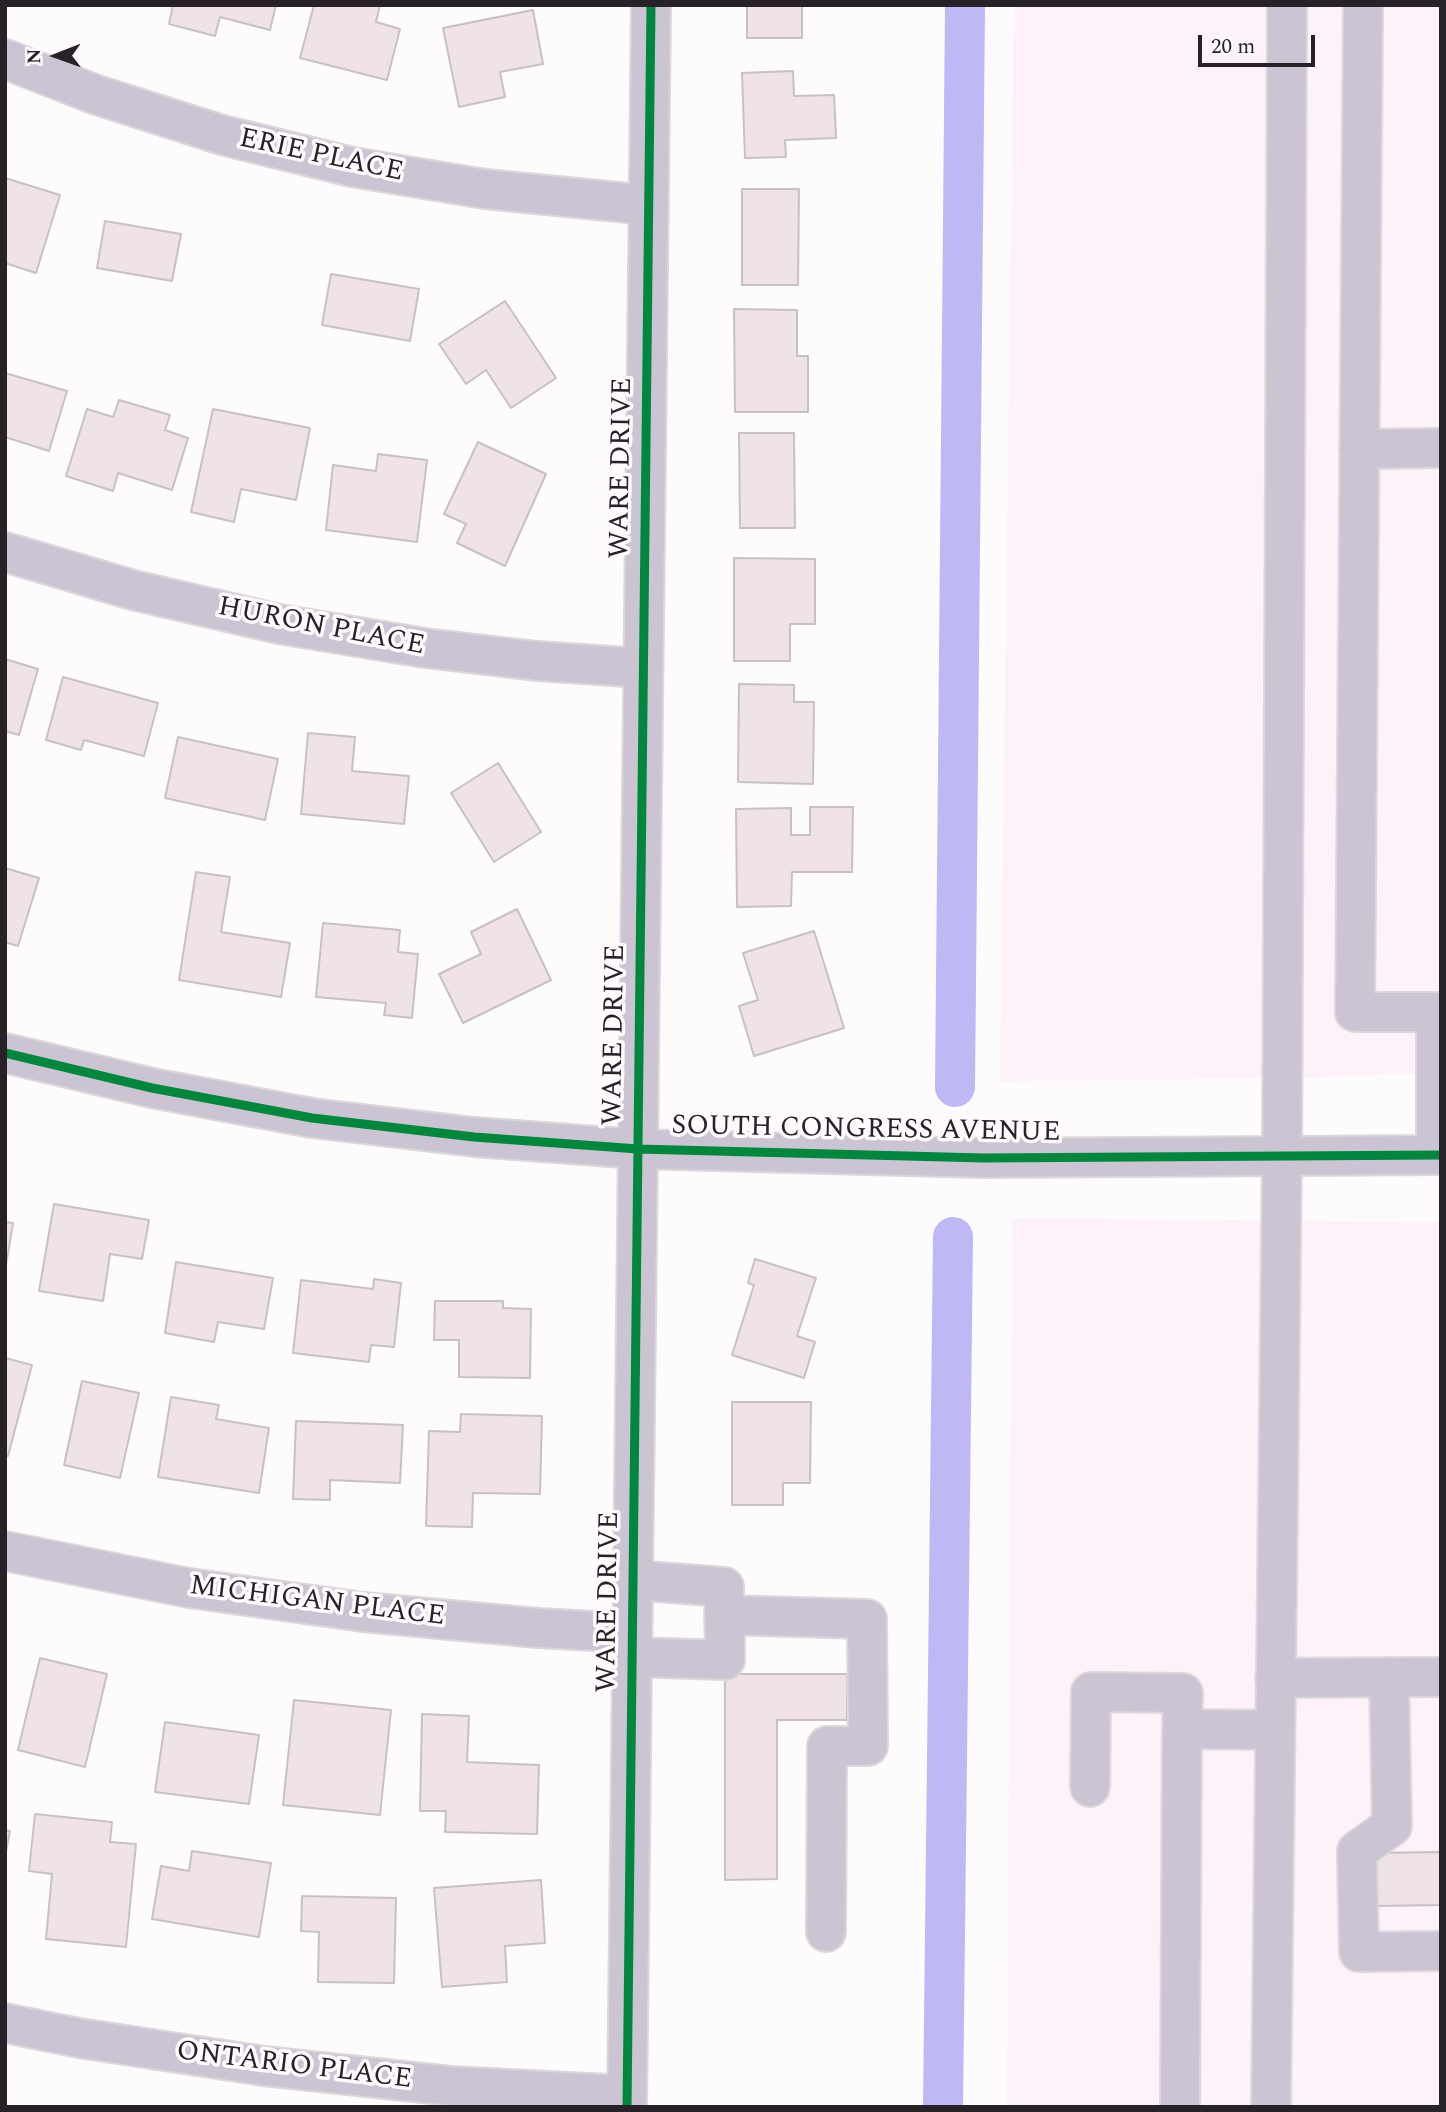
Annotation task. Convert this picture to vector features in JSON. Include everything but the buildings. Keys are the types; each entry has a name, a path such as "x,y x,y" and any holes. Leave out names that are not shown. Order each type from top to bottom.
{"street":[{"name":"WARE DRIVE","path":"627,2101 651,5"},
{"path":"1270,2107 1282,1156 1287,5"},
{"path":"1363,5 1355,1012 1438,1012 1438,1155"},
{"name":"ERIE PLACE","path":"5,59 94,94 222,135 352,167 485,190 649,205"},
{"path":"1359,449 1441,448"},
{"name":"HURON PLACE","path":"5,552 133,590 279,624 425,648 537,661 643,668"},
{"name":"SOUTH CONGRESS AVENUE","path":"5,1053 152,1088 312,1118 474,1138 638,1149 983,1158 1438,1155"},
{"name":"MICHIGAN PLACE","path":"5,1551 189,1588 363,1612 538,1628 725,1660 724,1615"},
{"path":"632,1580 724,1587 724,1615 867,1619 868,1746 827,1745 825,1931"},
{"path":"1389,1677 1392,1826 1357,1851 1359,1952 1441,1951"},
{"path":"1275,1678 1441,1677"},
{"path":"1090,1787 1091,1692 1183,1693 1180,2107"},
{"path":"1182,1730 1275,1730"},
{"name":"ONTARIO PLACE","path":"5,2023 79,2038 264,2066 627,2101"}],"shaded area":[{"path":"1014,5 1441,5 1441,1072 1306,1078 1000,1081"},
{"path":"1012,1218 1441,1222 1441,2107 1007,2107"}],"waterway":[{"path":"955,1087 965,5"},
{"path":"943,2107 953,1237"}],"cycle path":[{"path":"627,2107 651,5"},
{"path":"5,1053 152,1088 312,1118 474,1137 638,1149 983,1158 1441,1155"}]}
